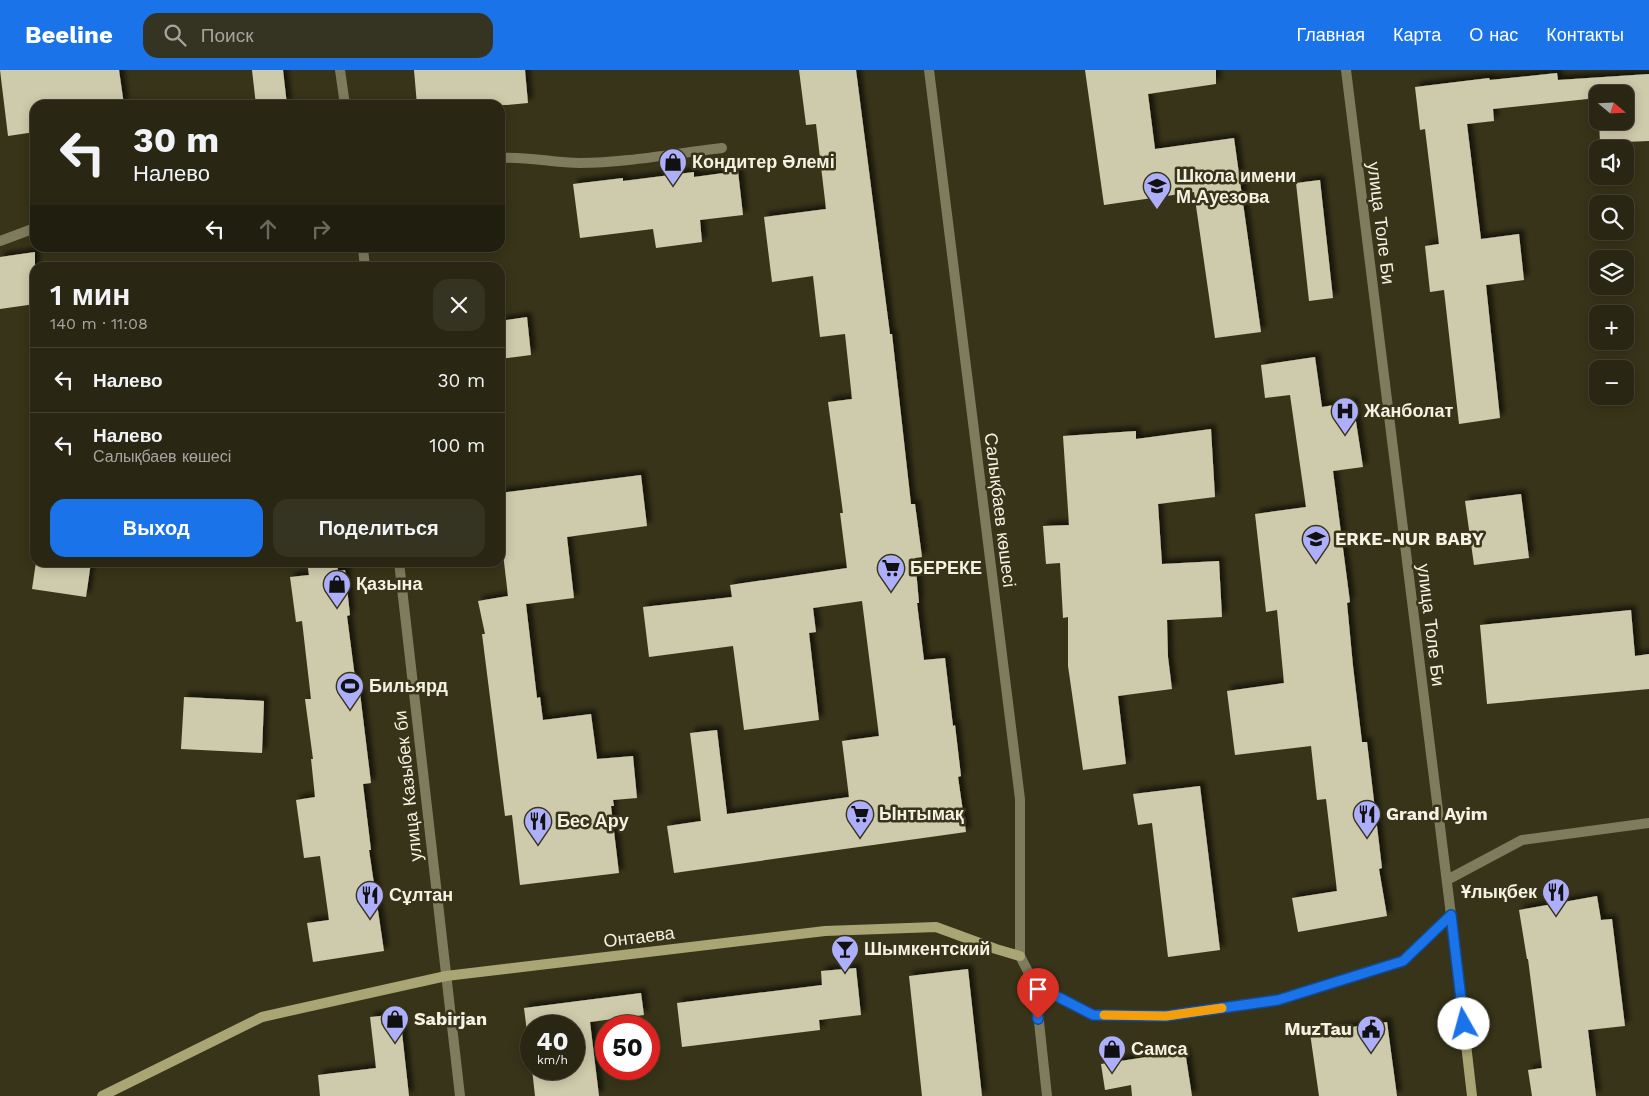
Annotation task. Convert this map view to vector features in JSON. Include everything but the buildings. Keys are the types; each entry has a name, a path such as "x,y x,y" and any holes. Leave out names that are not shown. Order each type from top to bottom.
{"main road":[{"path":"1035,985 1093,1015 1166,1016 1278,1000 1403,961 1451,915"},
{"path":"1451,915 1472,1096"},
{"name":"Онтаева","path":"102,1096 262,1017 446,976 825,931 936,927 1020,956"}],"street":[{"path":"340,70 344,100"},
{"name":"Салықбаев көшесі","path":"929,70 1020,799 1020,956"},
{"name":"улица Толе Би","path":"1346,70 1451,915"},
{"path":"505,158 517,157 580,163 722,148"},
{"path":"0,241 30,230"},
{"name":"улица Казыбек би","path":"400,567 460,1096"},
{"path":"1447,880 1522,840 1649,824"},
{"path":"1020,956 1035,985 1047,1096"}],"slow traffic":[{"path":"1104,1015 1166,1016 1222,1008"}],"place":[{"name":"Кондитер Әлемі","path":"673,186"},
{"name":"Школа имени М.Ауезова","path":"1157,210"},
{"name":"Жанболат","path":"1345,435"},
{"name":"ERKE-NUR BABY","path":"1316,563"},
{"name":"БЕРЕКЕ","path":"891,592"},
{"name":"Қазына","path":"337,608"},
{"name":"Бильярд","path":"350,710"},
{"name":"Ынтымақ","path":"860,838"},
{"name":"Grand Ayim","path":"1367,838"},
{"name":"Бес Ару","path":"538,845"},
{"name":"Ұлықбек","path":"1556,916"},
{"name":"Сұлтан","path":"370,919"},
{"name":"Шымкентский","path":"845,973"},
{"name":"Sabirjan","path":"395,1043"},
{"name":"MuzTau","path":"1371,1053"},
{"name":"Самса","path":"1112,1073"}],"route":[{"path":"1038,1019 1035,985 1093,1015 1166,1016 1278,1000 1403,961 1451,915 1464,1024"}]}
